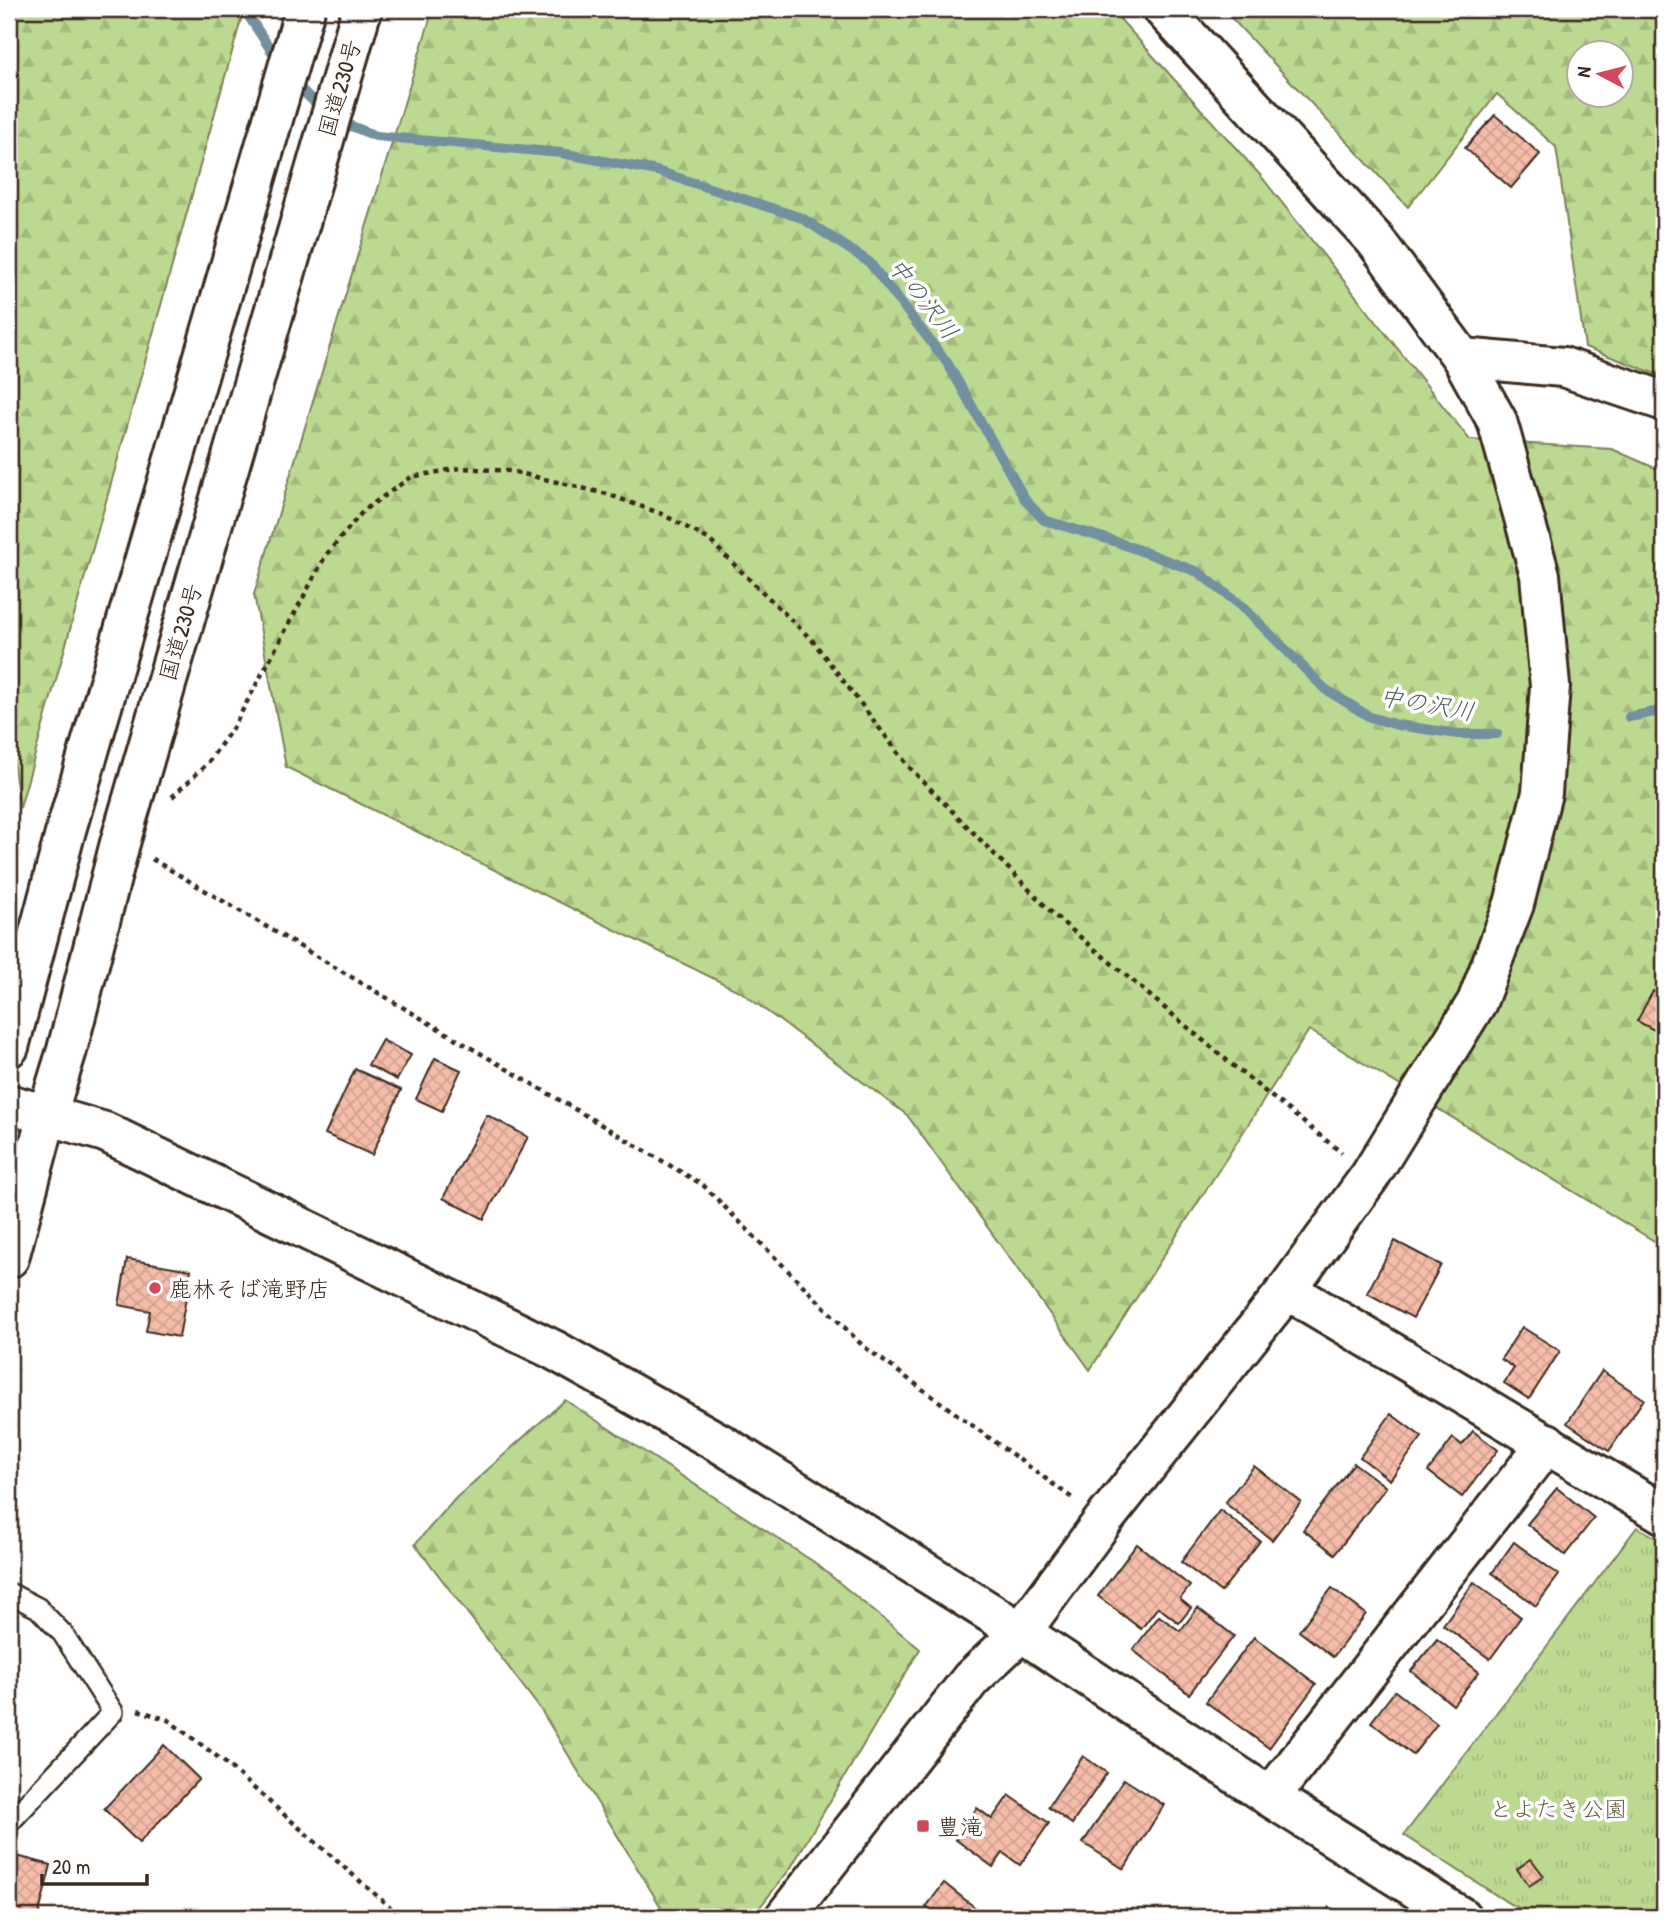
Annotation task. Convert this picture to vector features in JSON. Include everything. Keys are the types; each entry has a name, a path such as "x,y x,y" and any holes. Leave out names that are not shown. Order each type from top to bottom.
{"main road":[{"path":"9,1047 66,830 305,9"},
{"name":"国道230号","path":"9,1258 67,1050 120,843 362,9"},
{"path":"785,1917 971,1679 1020,1632 1103,1521 1287,1290 1370,1176 1477,1002 1514,904 1542,793 1550,686 1540,575 1497,421 1462,358 1375,240 1163,9"},
{"path":"1462,358 1563,367 1664,401"},
{"path":"9,1104 105,1132 555,1350 723,1445 1020,1632 1270,1797 1461,1917"},
{"path":"1287,1290 1664,1514"},
{"path":"1270,1797 1546,1443"}],"lane":[{"path":"9,1593 38,1608 63,1634 113,1712 9,1824"}],"path":[{"path":"171,797 207,764 234,726 326,555 364,510 411,477 460,468 512,471 607,494 662,514 708,539 812,640 910,768 1054,915 1370,1176"},
{"path":"120,843 179,874 703,1185 863,1346 1103,1521"},
{"path":"113,1712 138,1709 168,1720 223,1761 401,1917"}],"green space":[{"path":"9,9 244,9 20,808 9,733"},
{"path":"433,9 1111,9 1260,175 1470,440 1612,449 1664,472 1664,1247 1309,1030 1090,1370 907,1115 741,992 286,767 254,594"},
{"path":"1223,9 1664,9 1664,377 1585,347 1556,147 1497,94 1408,207"},
{"path":"565,1400 814,1562 920,1649 790,1869 752,1917 667,1917 541,1710 415,1544 456,1498"},
{"name":"とよたき公園","path":"1637,1527 1664,1542 1664,1894 1651,1917 1540,1917 1510,1904 1404,1835"}],"building":[{"path":"1495,115 1540,154 1511,188 1465,148"},
{"path":"1653,991 1664,997 1664,1026 1660,1033 1637,1021"},
{"path":"382,1040 411,1055 397,1080 368,1065"},
{"path":"435,1058 461,1070 442,1111 416,1099"},
{"path":"355,1069 401,1090 372,1155 325,1134"},
{"path":"487,1115 528,1137 484,1219 443,1198"},
{"path":"1395,1241 1441,1265 1413,1318 1367,1293"},
{"name":"鹿林そば滝野店","path":"127,1259 191,1270 179,1337 146,1331 150,1311 119,1305"},
{"path":"1522,1327 1560,1351 1529,1399 1504,1383 1514,1368 1501,1359"},
{"path":"1602,1371 1644,1399 1609,1451 1567,1423"},
{"path":"1391,1414 1422,1437 1390,1480 1360,1457"},
{"path":"1473,1431 1498,1450 1462,1497 1428,1471 1453,1438 1462,1445"},
{"path":"1354,1463 1386,1487 1335,1554 1303,1530"},
{"path":"1254,1466 1301,1502 1272,1540 1225,1503"},
{"path":"1557,1488 1594,1518 1565,1555 1527,1524"},
{"path":"1220,1510 1260,1541 1221,1592 1181,1562"},
{"path":"1514,1542 1559,1575 1536,1606 1492,1573"},
{"path":"1137,1544 1190,1586 1180,1599 1191,1608 1179,1623 1158,1607 1141,1629 1098,1596"},
{"path":"1474,1582 1521,1617 1490,1659 1443,1625"},
{"path":"1332,1588 1366,1614 1333,1657 1299,1631"},
{"path":"1198,1608 1234,1636 1189,1694 1133,1650 1159,1616 1180,1631"},
{"path":"1254,1637 1316,1684 1269,1748 1206,1702"},
{"path":"1437,1639 1479,1672 1453,1705 1411,1671"},
{"path":"1395,1691 1437,1724 1413,1755 1371,1722"},
{"path":"164,1745 199,1779 139,1843 104,1809"},
{"path":"1083,1756 1107,1773 1072,1824 1048,1807"},
{"path":"1124,1779 1164,1805 1124,1869 1083,1843"},
{"path":"1009,1795 1049,1823 1020,1865 1003,1853 993,1867 955,1839 977,1808 992,1819"},
{"path":"9,1854 51,1865 38,1917 9,1917"},
{"path":"1531,1859 1544,1876 1529,1886 1517,1869"},
{"path":"944,1883 987,1917 939,1917 926,1907"},
{"path":"1329,1907 1347,1917 1323,1917"}],"waterway":[{"name":"中の沢川","path":"244,9 280,64"},
{"name":"中の沢川","path":"292,80 329,117 376,136 561,153 657,171 802,218 869,262 948,364 1026,501 1044,520 1117,542 1198,572 1243,607 1325,689 1370,717 1397,725 1458,734 1497,734"},
{"name":"中の沢川","path":"1629,717 1664,710"}],"place":[{"name":"鹿林そば滝野店","path":"155,1288"},
{"name":"豊滝","path":"923,1826"}]}
